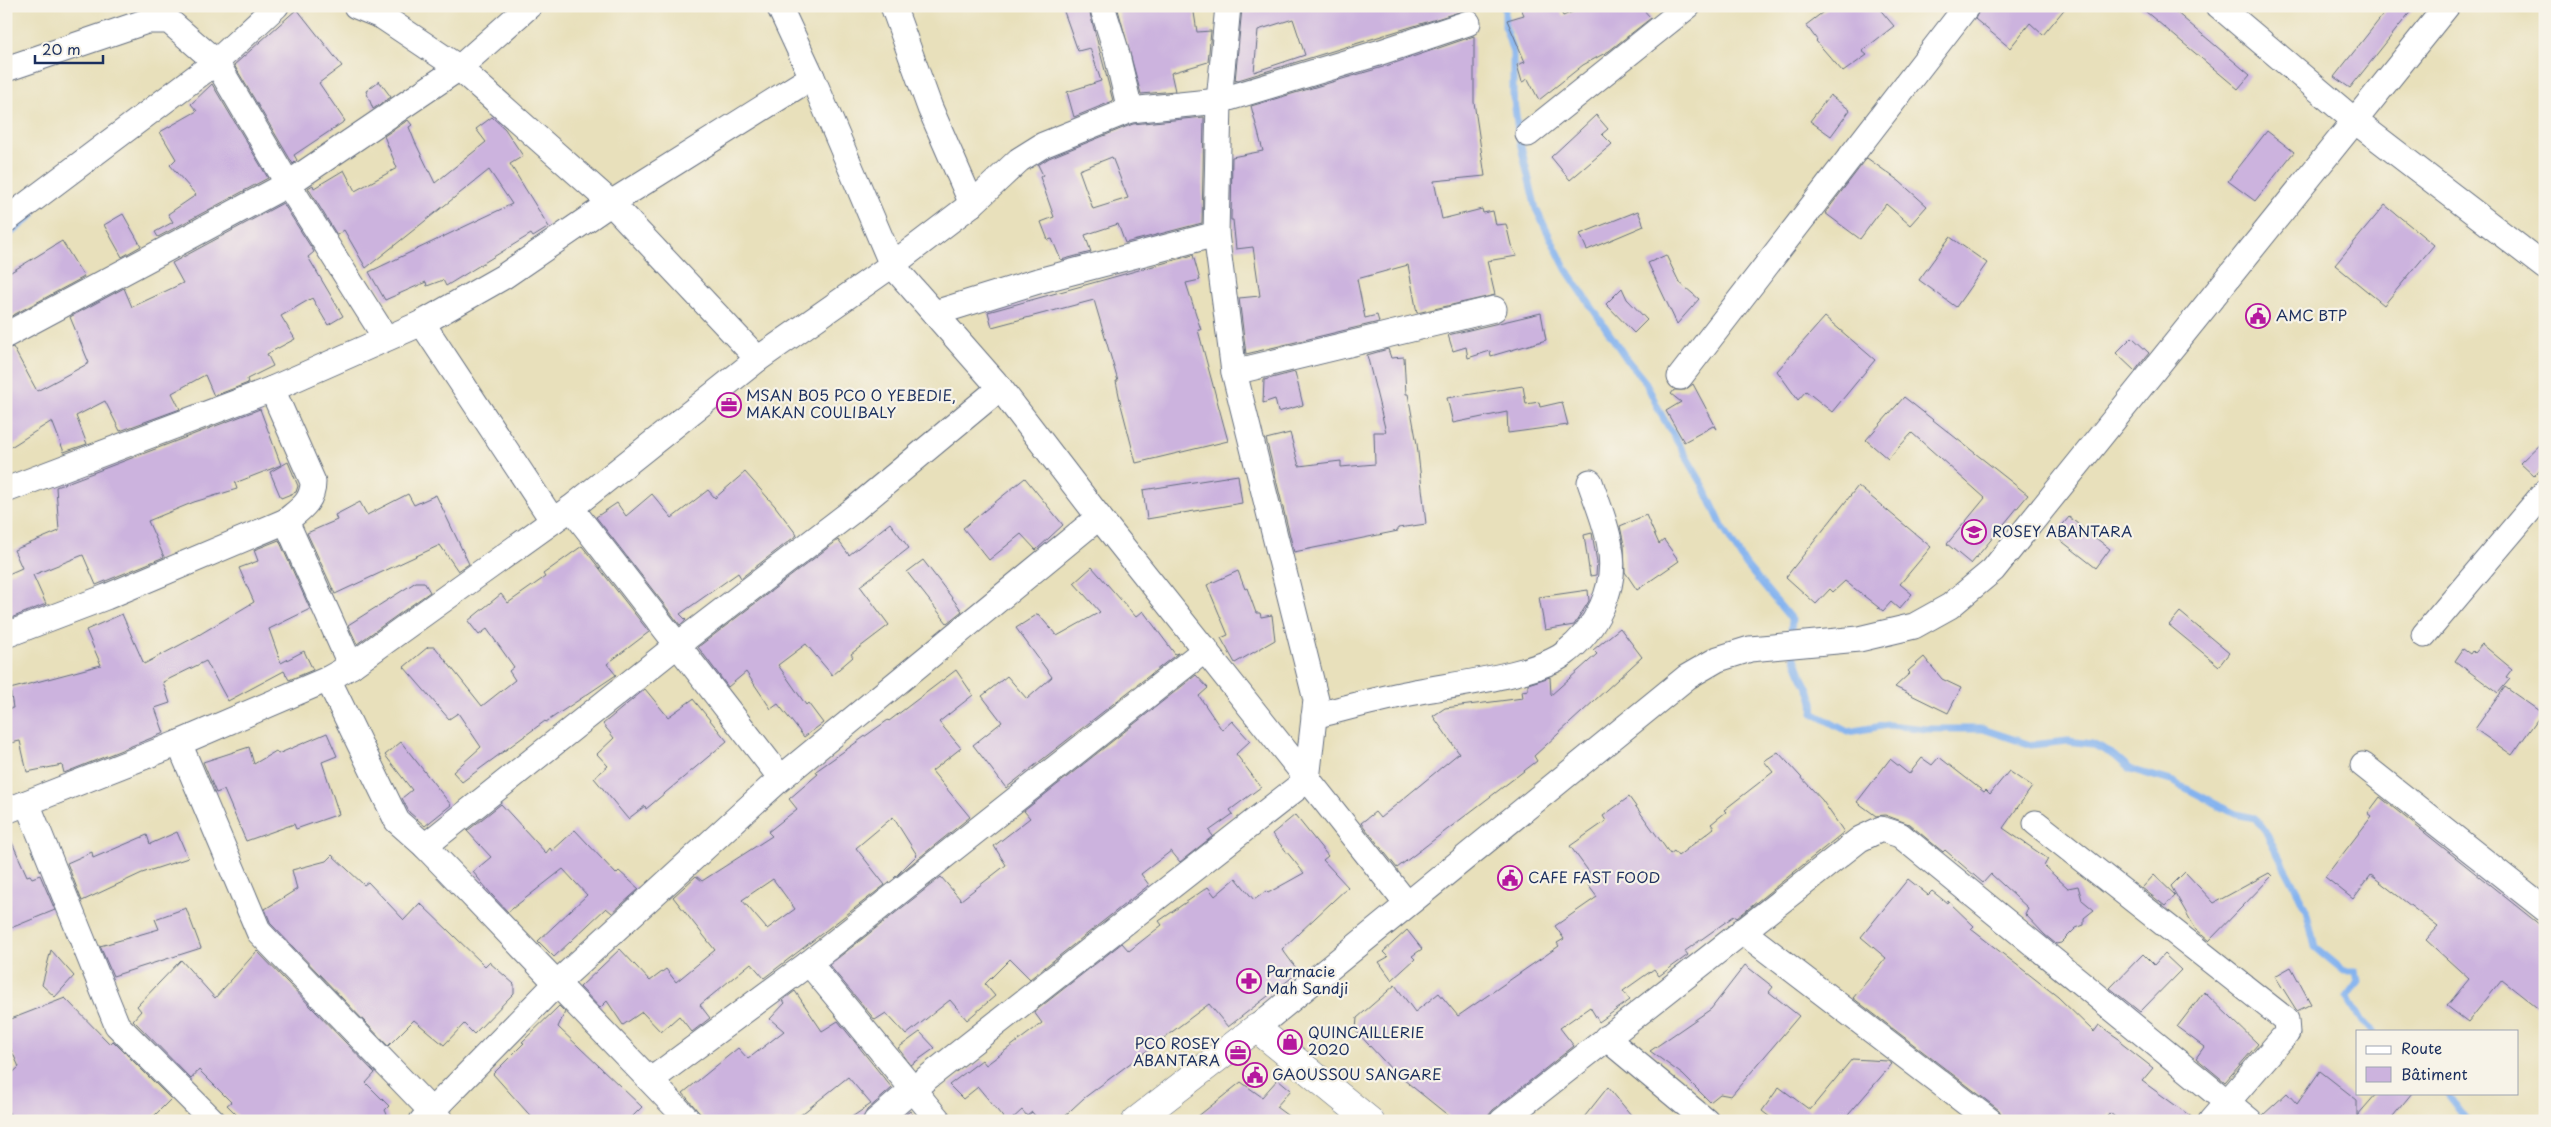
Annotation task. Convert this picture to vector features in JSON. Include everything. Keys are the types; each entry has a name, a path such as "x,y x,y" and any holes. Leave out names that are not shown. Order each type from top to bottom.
{"main road":[{"path":"1136,1121 1256,1028 1370,1121"}],"street":[{"path":"6,220 216,62 276,6"},
{"path":"356,6 383,17 459,68 611,204 758,359"},
{"path":"6,335 288,184 459,68 529,6"},
{"path":"779,6 812,77 892,265 1000,388 1099,517 1407,904"},
{"path":"893,6 930,108 972,204"},
{"path":"1102,6 1115,47 1130,110"},
{"path":"876,1121 913,1089 1307,780 1316,700 1234,372 1216,234 1219,101 1228,6"},
{"path":"1528,134 1688,6"},
{"path":"1680,376 1967,6"},
{"path":"2219,6 2355,121 2545,267"},
{"path":"1256,1028 1688,676 1718,659 1750,649 1859,638 1914,626 1950,606 1993,570 2447,6"},
{"path":"6,69 147,21 168,21 216,62 288,184 385,337"},
{"path":"213,1121 117,1025 17,807 179,743 328,679 351,666 562,515 758,359 892,265 972,204 1019,160 1043,145 1130,110 1219,101 1378,53 1468,23"},
{"path":"6,490 272,389 385,337 422,323 503,277 611,204 812,77"},
{"path":"935,313 1038,281 1216,234"},
{"path":"1234,372 1494,309"},
{"path":"422,323 562,515 676,646 781,778"},
{"path":"425,846 676,646 851,512 1000,388"},
{"path":"6,635 106,597 286,521 308,502 313,492 313,482 272,389"},
{"path":"1314,716 1408,693 1527,670 1564,655 1591,627 1606,598 1611,572 1611,548 1590,482"},
{"path":"2424,635 2545,492"},
{"path":"179,743 259,932 432,1118 557,983 781,778 1099,517"},
{"path":"286,521 351,666"},
{"path":"651,1080 809,963 1206,650"},
{"path":"328,679 397,821 425,846 689,1121"},
{"path":"2363,765 2545,909"},
{"path":"2036,823 2286,1020 2287,1033 2218,1111"},
{"path":"1502,1121 1860,840 1881,829 1900,835 2218,1111 2250,1121"},
{"path":"1742,931 1990,1121"},
{"path":"809,963 939,1121"},
{"path":"1606,1038 1706,1121"}],"building":[{"path":"1062,6 1088,6 1113,101 1074,117 1067,92 1101,81 1090,48 1078,51"},
{"path":"1117,6 1193,6 1197,32 1211,31 1208,62 1171,73 1175,91 1141,94"},
{"path":"1250,6 1469,6 1469,9 1235,81 1242,8","holes":["1293,19 1305,55 1254,72 1258,30"]},
{"path":"1520,6 1558,6 1563,16 1586,6 1640,6 1651,18 1609,51 1583,65 1539,100 1528,79 1522,82 1517,65 1525,62 1507,20 1524,15"},
{"path":"1831,6 1877,6 1894,26 1862,51 1867,55 1843,72 1816,41 1806,25"},
{"path":"1981,6 2067,6 2043,35 2030,23 2010,48 1975,19"},
{"path":"2139,6 2169,6 2250,75 2238,89"},
{"path":"2390,6 2415,6 2350,88 2334,77"},
{"path":"297,9 342,66 319,83 345,121 294,155 297,160 293,164 234,65"},
{"path":"1474,36 1474,102 1485,176 1434,181 1442,219 1482,209 1483,213 1493,211 1496,225 1506,224 1511,245 1517,256 1487,261 1495,295 1417,313 1408,265 1357,279 1365,318 1377,315 1379,322 1246,354 1239,298 1260,296 1253,247 1236,249 1233,220 1231,220 1232,157 1263,151 1251,106 1383,67"},
{"path":"379,81 391,97 373,109 366,91"},
{"path":"212,84 268,178 158,237 155,232 173,222 168,214 196,195 170,165 176,159 160,132 197,111 191,104"},
{"path":"1830,95 1850,110 1831,136 1810,121"},
{"path":"1596,115 1608,129 1602,134 1612,144 1570,180 1551,157"},
{"path":"492,117 505,129 523,156 510,164 549,227 533,237 531,234 446,286 443,280 427,286 426,282 385,300 369,272 512,204 489,170 366,268 344,230 337,235 308,188 313,185 314,188 344,170 355,191 397,168 384,136 408,120 412,125 409,127 415,142 435,183 486,142 476,129"},
{"path":"1204,117 1202,223 1125,243 1118,224 1085,235 1091,252 1061,260 1052,239 1048,240 1041,222 1054,217 1040,177 1043,175 1038,165 1049,158 1133,124","holes":["1112,157 1128,198 1093,209 1079,170"]},
{"path":"2267,131 2294,152 2255,201 2228,181"},
{"path":"1867,158 1899,181 1927,206 1910,225 1886,204 1860,239 1825,213"},
{"path":"283,203 314,252 308,257 343,316 328,325 312,298 281,316 295,339 267,354 273,366 247,379 248,383 214,396 205,375 172,393 180,409 120,431 105,401 76,416 87,444 64,452 52,421 6,450 6,349 13,347 37,391 89,363 70,317 124,288 132,307 183,283 172,263"},
{"path":"2385,205 2434,245 2384,305 2335,265"},
{"path":"1638,211 1644,226 1587,250 1580,234"},
{"path":"123,214 141,246 122,257 104,225"},
{"path":"1950,237 1987,263 1956,307 1919,280"},
{"path":"62,241 84,277 6,319 6,275"},
{"path":"1193,255 1200,280 1186,283 1201,330 1198,330 1228,441 1136,463 1121,405 1116,381 1118,381 1094,300 992,327 988,312"},
{"path":"1666,255 1679,282 1699,299 1677,324 1648,263"},
{"path":"1622,288 1627,299 1647,320 1634,333 1606,304"},
{"path":"1541,313 1546,340 1491,356 1490,351 1468,358 1466,347 1453,351 1448,335"},
{"path":"1825,317 1875,360 1832,412 1806,391 1798,400 1777,371"},
{"path":"2132,337 2149,353 2135,371 2116,353"},
{"path":"1388,349 1391,358 1404,357 1406,394 1408,394 1417,444 1426,524 1398,528 1398,531 1294,552 1266,439 1290,433 1299,466 1341,461 1341,467 1375,464 1374,432 1386,432 1367,355"},
{"path":"1295,372 1303,405 1278,412 1275,399 1263,403 1264,380"},
{"path":"1693,384 1717,429 1713,426 1684,442 1666,411 1681,402 1671,394 1674,390 1685,390"},
{"path":"1523,386 1526,404 1539,402 1540,407 1562,402 1568,425 1508,433 1507,412 1453,423 1447,398"},
{"path":"1904,397 2028,495 1971,564 1947,544 1985,498 1912,433 1888,459 1866,440"},
{"path":"260,409 281,465 235,483 237,489 194,502 148,521 164,557 96,585 83,555 33,575 46,604 6,620 6,575 22,568 14,550 59,531 56,487"},
{"path":"2545,439 2545,464 2534,476 2520,463"},
{"path":"288,462 298,486 296,492 281,498 270,472"},
{"path":"745,472 797,535 741,578 738,573 680,614 686,620 680,625 596,517 617,503 626,516 652,494 672,518 708,490 715,498"},
{"path":"1238,475 1242,503 1147,519 1143,490"},
{"path":"1025,478 1063,525 1036,550 1021,534 989,560 963,528"},
{"path":"1858,486 1931,547 1900,584 1912,594 1899,609 1891,602 1883,611 1845,581 1833,592 1830,589 1816,604 1786,577"},
{"path":"408,494 414,505 436,495 469,564 458,571 440,545 335,594 307,533 337,520 335,515 360,502 367,515"},
{"path":"1646,515 1659,544 1664,540 1679,561 1637,590 1625,572 1624,545 1620,526"},
{"path":"2069,517 2110,549 2096,568 2054,535"},
{"path":"890,523 909,548 860,586 889,625 851,654 853,657 832,675 806,644 778,665 806,705 808,703 823,723 804,737 778,704 771,709 746,672 728,687 698,647 838,540 849,555"},
{"path":"1592,533 1597,562 1596,575 1590,576 1584,535"},
{"path":"279,540 310,609 269,629 281,663 304,651 313,670 289,680 284,671 228,701 206,661 163,682 170,703 155,708 164,733 64,773 62,765 27,772 20,741 6,744 6,709 13,708 10,689 101,665 86,630 122,614 144,664 197,636 254,602 239,568 258,561 254,550"},
{"path":"582,546 649,632 607,664 616,675 545,721 462,782 453,772 481,747 458,713 449,719 404,667 428,647 435,647 482,706 515,680 509,671 514,667 487,629 479,635 468,621 501,594 508,603 545,577 543,574"},
{"path":"923,560 962,611 947,623 907,572"},
{"path":"1092,567 1136,617 1143,611 1175,654 1178,653 1006,788 973,745 1002,722 982,696 1007,676 1027,699 1052,677 1016,628 1038,614 1057,636 1100,612 1074,583"},
{"path":"1238,571 1245,589 1247,588 1256,613 1260,613 1261,617 1272,615 1275,640 1235,663 1221,638 1228,635 1207,585"},
{"path":"416,582 424,582 430,592 357,644 348,625"},
{"path":"1588,590 1589,601 1574,625 1545,630 1539,597"},
{"path":"2180,612 2229,653 2219,666 2169,625"},
{"path":"1620,628 1642,657 1534,756 1537,761 1397,868 1361,823 1375,812 1380,818 1459,753 1433,716 1445,708 1523,698 1522,691 1528,690 1528,684 1550,677 1551,695 1597,654 1593,650"},
{"path":"2482,644 2512,669 2506,677 2510,679 2498,693 2455,661 2463,649 2470,654 2472,651 2474,653"},
{"path":"1924,657 1942,679 1961,688 1948,713 1895,687 1910,673 1908,671"},
{"path":"956,670 973,695 939,722 961,748 932,771 970,817 894,878 917,855 893,817 856,848 885,885 764,978 751,963 700,1005 710,1018 692,1032 679,1016 661,1032 642,1012 623,1025 607,1001 600,1008 580,987 620,949 650,981 666,969 676,982 715,950 673,897 696,876 702,881 772,836 768,832 797,809 789,799 818,774 816,771 889,721","holes":["773,879 795,909 767,929 742,900"]},
{"path":"1196,675 1208,688 1199,696 1222,730 1232,721 1250,741 1236,754 1261,787 1230,810 1233,814 1209,831 1213,836 1180,862 1171,851 1141,874 1149,885 1030,979 1010,959 985,984 995,996 967,1020 950,1000 906,1035 886,1013 875,1020 829,965 941,877 961,900 1006,865 994,846 1030,818 1024,811"},
{"path":"2505,687 2542,713 2512,755 2475,729"},
{"path":"645,689 668,717 693,699 727,741 646,809 645,806 628,819 594,778 608,766 597,754 614,738 603,724"},
{"path":"327,733 337,756 322,762 339,814 296,829 294,824 246,841 224,790 216,793 203,762 249,747 254,764 276,751 278,754"},
{"path":"401,742 451,805 425,826 409,812 402,798 412,790 385,755"},
{"path":"1778,752 1822,800 1844,832 1737,918 1734,916 1685,951 1688,955 1659,976 1654,969 1623,991 1630,1000 1599,1022 1590,1007 1560,1028 1574,1046 1493,1110 1484,1121 1455,1121 1393,1071 1356,1031 1357,1018 1395,985 1415,1012 1439,993 1458,1016 1559,946 1557,943 1564,939 1555,926 1597,897 1588,885 1595,880 1570,846 1606,821 1603,816 1629,797 1670,854 1674,851 1678,856 1714,828 1711,824 1726,812 1724,810 1773,772 1764,761"},
{"path":"1939,757 1984,792 1986,790 1990,794 2009,771 2032,787 2003,828 2048,859 2044,866 2068,888 2078,886 2082,900 2094,910 2084,918 2084,925 2076,928 2061,943 2056,944 2045,935 2025,914 2028,908 1991,874 1983,883 1945,850 1943,852 1909,824 1885,815 1876,816 1857,802 1890,759 1909,774 1922,758 1932,765"},
{"path":"2380,797 2545,929 2545,1014 2502,980 2468,1022 2447,1006 2469,979 2426,940 2438,927 2371,875 2353,899 2325,877 2372,816 2368,813"},
{"path":"501,804 546,853 550,848 552,851 575,830 616,874 619,871 639,889 612,913 606,908 554,957 538,941 587,895 563,869 508,912 473,872 491,857 467,831"},
{"path":"1295,815 1328,856 1323,860 1348,887 1282,949 1299,972 1228,1027 1209,1004 1084,1098 1059,1121 1039,1121 1032,1112 1027,1116 1022,1110 1010,1121 1006,1121 978,1087 963,1099 949,1085 982,1060 986,1065 1042,1023 1034,1012 1122,943 1129,951 1162,925 1159,921 1208,887 1215,896 1236,878 1254,900 1266,891 1268,893 1304,873 1272,834"},
{"path":"6,829 27,876 30,875 32,878 40,875 55,910 6,930"},
{"path":"177,832 188,858 142,873 82,901 67,863 92,852 93,858 147,835 150,844"},
{"path":"332,855 364,885 368,882 404,920 420,903 485,966 489,962 514,984 514,993 474,1034 464,1024 444,1045 414,1020 388,1046 271,924 265,909 297,889 292,870 326,861"},
{"path":"2185,872 2214,903 2269,873 2272,876 2209,941 2196,930 2171,886"},
{"path":"2154,875 2175,895 2165,906 2142,888"},
{"path":"1908,879 1928,895 1932,891 1947,903 1948,901 1974,926 1971,929 2058,997 2094,1032 2099,1025 2122,1041 2121,1043 2153,1068 2142,1081 2197,1121 2120,1121 2110,1113 2103,1121 2004,1121 1999,1110 1853,998 1886,958 1861,937"},
{"path":"186,908 201,948 113,976 100,946 159,929 155,919"},
{"path":"1407,930 1422,949 1412,956 1415,959 1392,980 1379,962 1388,957 1383,952"},
{"path":"51,950 74,976 55,997 42,985"},
{"path":"257,951 375,1073 366,1083 389,1106 385,1110 390,1121 243,1121 227,1105 231,1102 199,1070 191,1079 133,1020 141,1011 137,1006 181,960 215,998"},
{"path":"2143,954 2154,965 2164,954 2181,970 2140,1012 2110,988"},
{"path":"1745,965 1773,987 1769,992 1799,1016 1731,1096 1720,1094 1710,1102 1683,1075 1650,1051 1711,1009"},
{"path":"2291,967 2311,1004 2297,1011 2275,976"},
{"path":"795,991 822,1031 838,1021 892,1088 867,1110 862,1121 846,1121 871,1104 848,1077 793,1121 706,1121 683,1093 738,1048 748,1059 784,1031 770,1019 785,1003 783,1000"},
{"path":"2204,992 2258,1044 2225,1082 2196,1058 2204,1047 2177,1027"},
{"path":"65,998 110,1044 113,1041 171,1099 149,1121 15,1121 6,1109 6,1079 19,1067 6,1038 6,1021"},
{"path":"559,1006 565,1012 558,1027 642,1107 628,1121 535,1121 493,1074"},
{"path":"920,1032 935,1048 911,1065 898,1048"},
{"path":"1852,1059 1888,1061 1892,1064 1843,1121 1775,1121 1762,1111 1779,1087 1810,1110"},
{"path":"2320,1071 2357,1100 2357,1116 2376,1094 2411,1094 2389,1121 2264,1121 2263,1115 2287,1093 2297,1104"},
{"path":"1278,1079 1291,1090 1276,1107 1295,1121 1192,1121 1241,1082 1262,1097"},
{"path":"1608,1087 1636,1121 1581,1121"},
{"path":"910,1111 918,1121 898,1121"}],"waterway":[{"path":"1505,6 1505,27 1513,53 1513,93 1519,138 1536,209 1566,269 1628,361 1646,383 1662,416 1703,485 1722,526 1746,565 1792,620 1791,639 1793,651 1813,701 1813,713 1848,732 1888,725 1926,729 1983,729 2031,745 2068,741 2092,744 2114,755 2130,769 2174,782 2235,814 2255,818 2267,834 2306,910 2315,947 2344,971 2356,971 2358,982 2347,997 2362,1022 2372,1030"},
{"path":"6,237 33,215"},
{"path":"2448,1094 2468,1121"}],"place":[{"name":"AMC BTP","path":"2258,316"},
{"name":"MSAN B05 PCO O YEBEDIE, MAKAN COULIBALY","path":"729,405"},
{"name":"ROSEY ABANTARA","path":"1974,532"},
{"name":"CAFE FAST FOOD","path":"1510,878"},
{"name":"Parmacie Mah Sandji","path":"1249,981"},
{"name":"QUINCAILLERIE 2020","path":"1290,1042"},
{"name":"PCO ROSEY ABANTARA","path":"1238,1053"},
{"name":"GAOUSSOU SANGARE","path":"1255,1075"}]}
